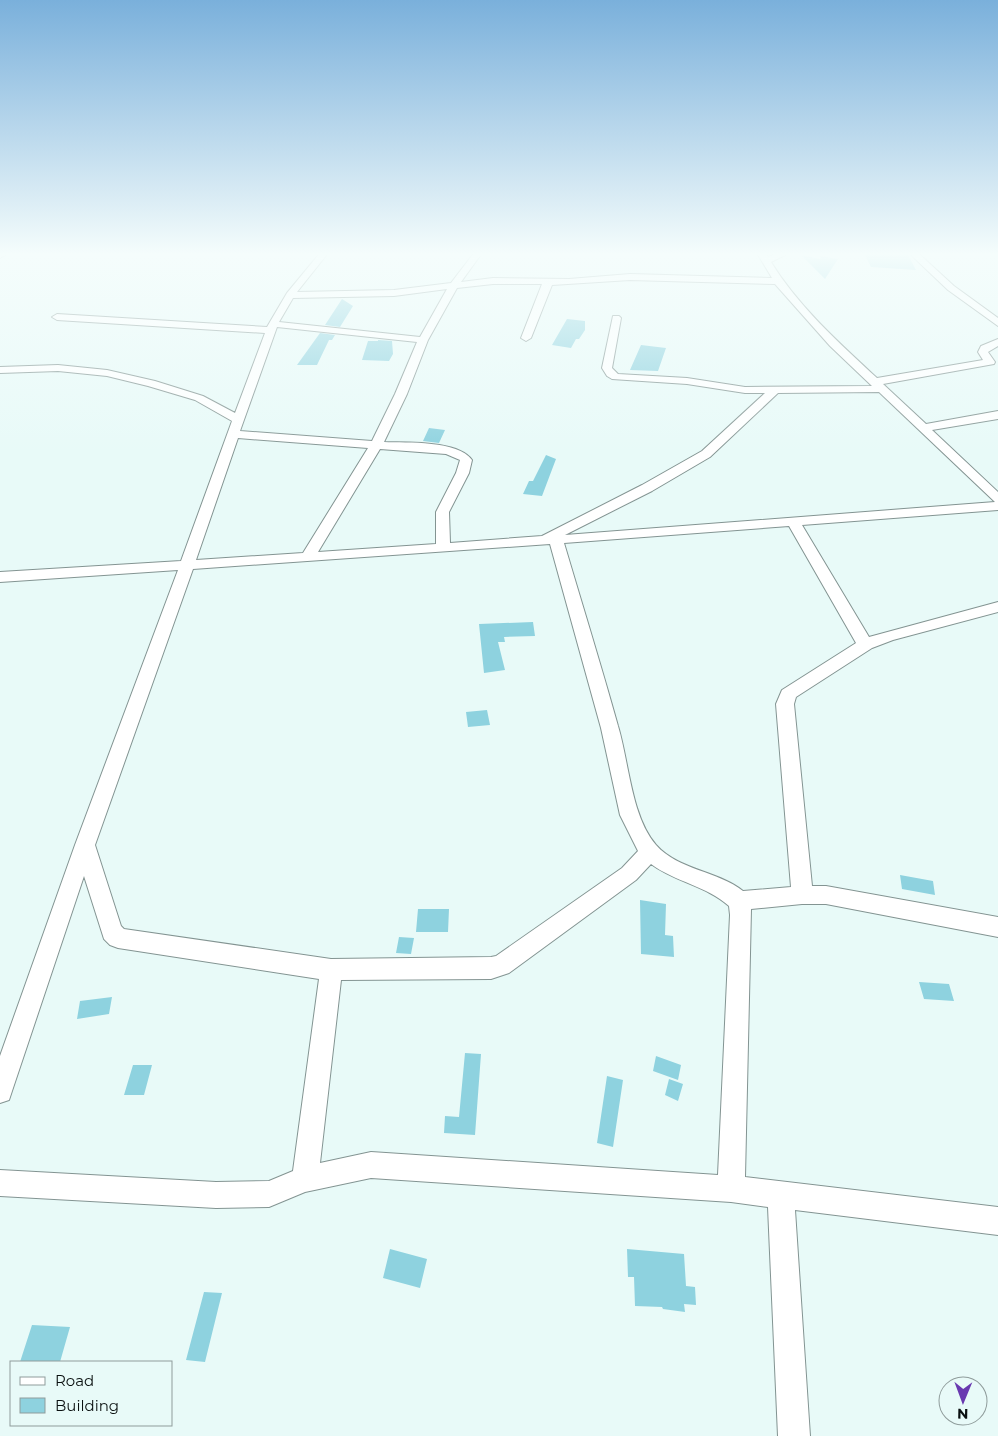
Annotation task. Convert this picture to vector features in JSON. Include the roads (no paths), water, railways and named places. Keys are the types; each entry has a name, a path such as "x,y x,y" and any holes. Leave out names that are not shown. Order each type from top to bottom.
{"street":[{"path":"122,320 272,327 423,340"},
{"path":"0,1091 85,845 187,566 238,419 276,320"},
{"path":"308,558 376,444 401,394 423,340 434,320"},
{"path":"526,338 533,320"},
{"path":"616,320 607,368 611,374 626,378 687,381 745,390 774,391 878,386 994,364"},
{"path":"811,320 998,499"},
{"path":"994,364 983,352 984,348 998,342"},
{"path":"0,383 19,369"},
{"path":"0,370 74,369 108,373 143,381 199,398 238,419"},
{"path":"548,541 706,454 774,391"},
{"path":"923,428 998,415"},
{"path":"233,434 457,452 466,460 464,472 444,507 442,516 444,547"},
{"path":"0,577 548,541 998,506"},
{"path":"793,522 856,631 866,644"},
{"path":"548,541 610,728 630,815 639,836 650,852 670,867 727,891 739,901 741,916 731,1190"},
{"path":"802,895 785,704 788,694 866,644 888,636 998,607"},
{"path":"85,845 112,932 118,938 331,970 491,968 501,966 629,874 650,852"},
{"path":"739,901 802,895 826,895 998,926"},
{"path":"305,1179 331,970"},
{"path":"0,1183 216,1195 269,1194 305,1179 371,1165 781,1194 998,1222"},
{"path":"781,1194 794,1436"}]}
